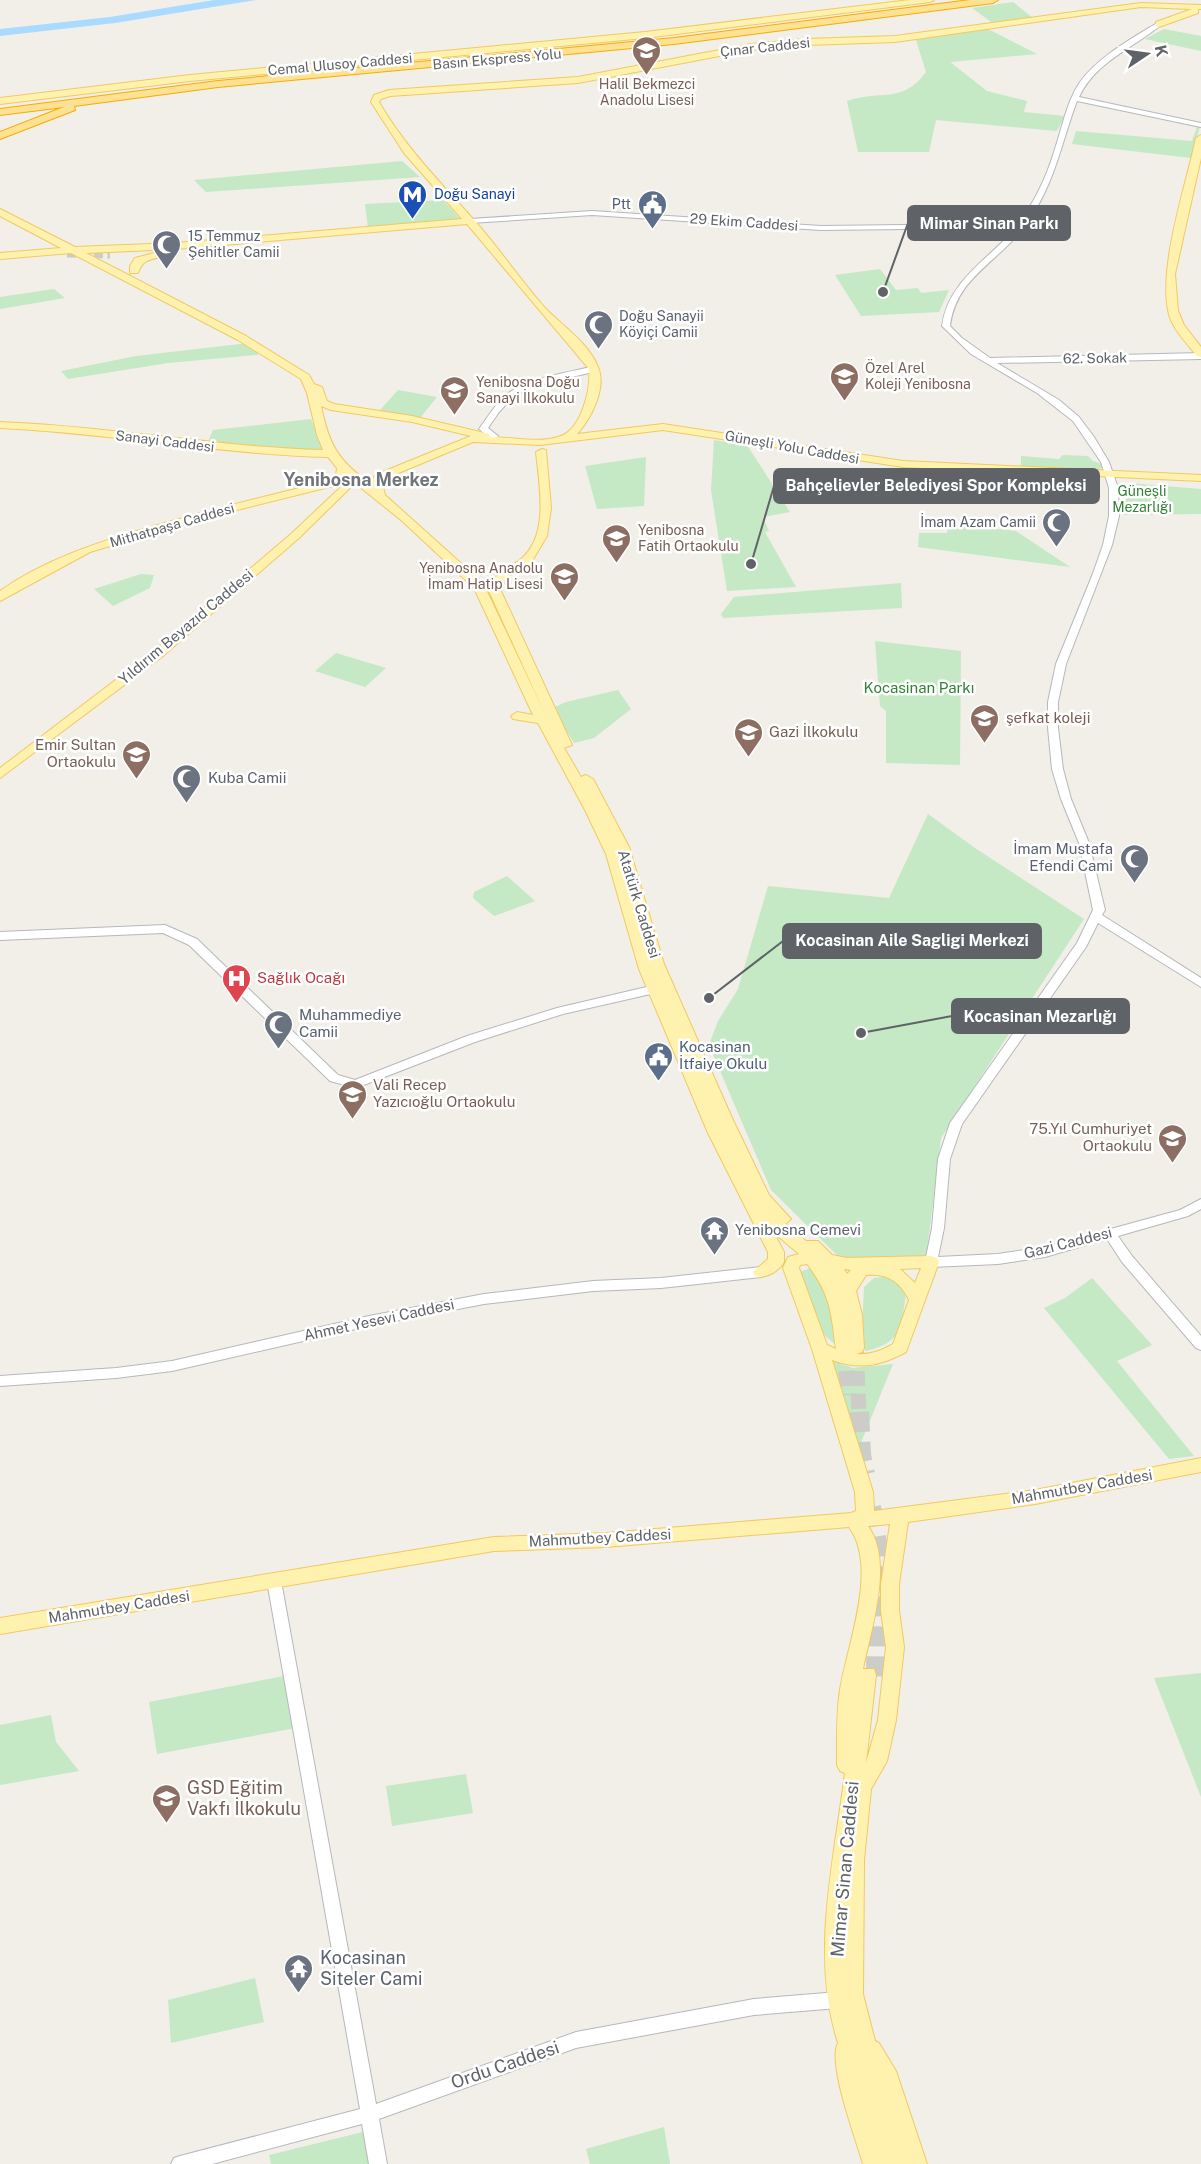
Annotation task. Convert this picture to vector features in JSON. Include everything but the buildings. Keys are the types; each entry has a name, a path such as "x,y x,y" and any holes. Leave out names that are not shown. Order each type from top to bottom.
{"highway":[{"name":"Basın Ekspress Yolu","path":"0,104 231,78 651,40 964,0"},
{"name":"Basın Ekspress Yolu","path":"0,115 171,89 666,42 993,0"},
{"path":"0,134 76,107 171,89"},
{"path":"0,115 126,97"},
{"path":"0,115 12,125 0,134"}],"main road":[{"name":"Cemal Ulusoy Caddesi","path":"0,104 190,78 614,39 930,0"},
{"name":"Çınar Caddesi","path":"470,221 413,160 389,129 375,102 381,95 578,80 751,47 806,42 896,39 1142,5 1183,9"},
{"path":"1159,24 1183,9"},
{"path":"1159,24 1183,9 1201,9"},
{"path":"1201,138 1170,274 1173,311 1179,326 1201,355"},
{"path":"1201,162 1178,279 1180,311 1186,326 1201,344"},
{"path":"0,204 295,369 311,384 315,415 331,454 462,570 486,598 542,720 592,810 613,854 646,969 716,1133 761,1207 776,1252 776,1262 761,1272"},
{"path":"0,211 67,248"},
{"path":"0,211 67,248 91,254 134,271 302,367 314,378 322,403 341,409 461,429 495,438"},
{"path":"110,254 470,221"},
{"path":"0,259 91,254 470,221"},
{"path":"470,221 594,369 594,389 586,412 575,432 563,440"},
{"path":"134,271 137,262 145,257 226,245"},
{"path":"0,259 67,248"},
{"path":"0,259 67,248"},
{"path":"315,415 341,409"},
{"name":"Sanayi Caddesi","path":"0,425 147,438 220,448 331,454"},
{"name":"Güneşli Yolu Caddesi","path":"495,438 526,441 563,440 672,427 903,464 1110,475"},
{"path":"343,467 364,474 379,471 462,439 466,434 461,429"},
{"name":"Güneşli Yolu Caddesi","path":"542,452 553,445 661,431 680,432 847,462 912,470 1201,478"},
{"path":"345,490 465,441 495,438"},
{"path":"526,441 535,444 542,452"},
{"name":"Atatürk Caddesi","path":"542,452 543,532 529,559 510,570 497,582 494,589 562,738 603,807 622,847 637,890 657,964 761,1207 821,1260 841,1274 848,1290 854,1319 850,1348 837,1300 821,1260"},
{"path":"343,467 350,479 345,490"},
{"name":"Mithatpaşa Caddesi","path":"0,597 70,556 196,517 329,484 341,478 343,467"},
{"path":"380,496 376,483 385,474"},
{"name":"Yıldırım Beyazıd Caddesi","path":"0,774 159,653 345,490"},
{"path":"462,570 482,577 510,570"},
{"path":"517,716 542,720"},
{"path":"820,1349 852,1361 880,1360 900,1348 931,1262 847,1264 804,1258 794,1261 790,1268 820,1349 864,1492 865,1514 854,1521 865,1535 870,1553"},
{"path":"848,1290 853,1278 861,1270 888,1269 905,1280 917,1300"},
{"path":"761,1272 786,1276 798,1286"},
{"name":"Mahmutbey Caddesi","path":"0,1626 274,1581 330,1569 494,1544 606,1540 901,1516 1035,1497 1201,1465"},
{"path":"862,1788 877,1761 887,1720 895,1647 890,1611 901,1516"},
{"path":"849,1809 846,1748 850,1684 868,1606 872,1546 882,1544 888,1548 894,1561"},
{"name":"Mimar Sinan Caddesi","path":"852,2030 854,1860 871,1676 849,1809 836,1928 838,2000 852,2030 877,2109 901,2164"},
{"path":"852,2030 846,2068 874,2164"},
{"path":"852,2030 885,2071 916,2164"},
{"name":"Mimar Sinan Caddesi","path":"877,2109 887,2164"}],"street":[{"path":"931,1262 938,1228 944,1159 956,1123 1082,944 1099,910 1084,843 1064,794 1054,732 1054,694 1061,663 1100,574 1114,515 1115,497 1110,475 1083,428 1071,414 971,351 947,328 946,314 957,292 1019,229 1046,184 1075,98 1084,81 1131,43 1159,24"},
{"path":"1075,98 1201,125"},
{"name":"29 Ekim Caddesi","path":"470,221 592,213 821,228 991,226 1019,229"},
{"name":"62. Sokak","path":"989,361 1201,355"},
{"path":"495,438 484,433 487,423 504,401 519,388 594,369"},
{"path":"461,429 479,427 487,423"},
{"path":"1097,917 1201,983"},
{"path":"0,936 165,929 179,933 193,942 334,1078 356,1084 471,1039 561,1011 655,989"},
{"name":"Gazi Caddesi","path":"931,1262 998,1259 1045,1252 1184,1212 1201,1203"},
{"path":"1109,1233 1126,1258 1201,1345"},
{"name":"Ahmet Yesevi Caddesi","path":"0,1381 116,1373 172,1366 388,1317 484,1299 593,1286 661,1283 761,1272"},
{"path":"274,1581 378,2164"},
{"name":"Ordu Caddesi","path":"180,2164 370,2114 576,2040 754,2007 838,2000"}],"green space":[{"path":"1013,2 1033,18 994,24 972,8"},
{"path":"986,28 1037,54 950,62 987,91 1027,101 1024,112 1065,116 1057,131 936,120 929,152 858,152 847,101 899,93 917,82 926,72 916,40"},
{"path":"1164,29 1201,36 1201,51 1145,39"},
{"path":"1197,127 1200,127 1191,158 1072,144 1076,131 1192,141"},
{"path":"402,161 420,177 206,192 194,180"},
{"path":"443,200 460,219 368,228 365,204"},
{"path":"880,269 896,290 918,288 921,293 949,290 939,312 861,316 835,275"},
{"path":"54,289 65,298 0,309 0,297"},
{"path":"246,344 259,352 257,355 168,363 68,379 61,371 136,356"},
{"path":"398,390 437,397 420,418 380,410"},
{"path":"311,419 323,449 318,452 207,444 213,430"},
{"path":"714,440 747,445 790,512 763,517 769,531 765,532 796,587 727,591 711,490"},
{"path":"1063,455 1088,456 1093,461 1105,465 1097,471 1021,469 1021,456 1059,459"},
{"path":"646,457 644,506 597,509 585,466"},
{"name":"Güneşli Mezarlığı","path":"1128,483 1201,489 1201,514 1123,515"},
{"path":"948,524 1016,531 1070,567 918,547 919,533 947,533"},
{"path":"141,574 154,575 150,588 113,606 94,589"},
{"path":"901,583 902,608 723,618 721,614 734,597"},
{"name":"Kocasinan Parkı","path":"875,641 961,651 960,765 886,763 886,711 880,706"},
{"path":"336,653 386,668 365,687 315,671"},
{"path":"618,690 631,709 594,738 574,743 553,708 566,702"},
{"path":"928,814 975,848 1084,919 941,1138 926,1258 840,1258 771,1190 709,1045 718,1021 738,989 768,886 889,898"},
{"path":"507,876 535,901 494,916 473,898 474,892"},
{"path":"811,1268 826,1287 838,1347 823,1334 799,1272"},
{"path":"883,1277 899,1282 906,1293 901,1324 898,1332 887,1343 865,1351 865,1348 861,1347 864,1287 874,1278"},
{"path":"1092,1278 1152,1345 1117,1361 1194,1456 1169,1459 1044,1308 1065,1298"},
{"path":"830,1360 853,1368 893,1364 858,1450"},
{"path":"1201,1673 1201,1797 1154,1678"},
{"path":"284,1676 296,1728 157,1754 149,1702"},
{"path":"51,1715 56,1742 79,1771 0,1785 0,1725"},
{"path":"466,1774 473,1813 392,1826 386,1786"},
{"path":"255,1978 264,2022 171,2043 168,2000"},
{"path":"664,2127 670,2164 590,2164 586,2149"},
{"path":"367,2131 374,2164 271,2164 269,2155"}],"water":[{"path":"214,0 256,0 115,23 0,36 0,29 110,17"}],"tunnel":[{"path":"67,253 110,254"},
{"path":"844,1348 848,1395"},
{"path":"856,1348 859,1413"},
{"path":"859,1412 861,1455 865,1474"},
{"path":"871,1507 878,1549 876,1677"}],"place":[{"name":"Halil Bekmezci Anadolu Lisesi","path":"647,76"},
{"name":"Doğu Sanayi","path":"413,220"},
{"name":"Ptt","path":"652,230"},
{"name":"15 Temmuz Şehitler Camii","path":"167,270"},
{"name":"Mimar Sinan Parkı","path":"883,292"},
{"name":"Doğu Sanayii Köyiçi Camii","path":"598,350"},
{"name":"Özel Arel Koleji Yenibosna","path":"844,402"},
{"name":"Yenibosna Doğu Sanayi İlkokulu","path":"455,416"},
{"name":"İmam Azam Camii","path":"1057,548"},
{"name":"Yenibosna Fatih Ortaokulu","path":"617,564"},
{"name":"Bahçelievler Belediyesi Spor Kompleksi","path":"751,564"},
{"name":"Yenibosna Anadolu İmam Hatip Lisesi","path":"564,602"},
{"name":"şefkat koleji","path":"985,744"},
{"name":"Gazi İlkokulu","path":"748,758"},
{"name":"Emir Sultan Ortaokulu","path":"137,780"},
{"name":"Kuba Camii","path":"187,804"},
{"name":"İmam Mustafa Efendi Cami","path":"1134,884"},
{"name":"Kocasinan Aile Sagligi Merkezi","path":"709,998"},
{"name":"Sağlık Ocağı","path":"236,1004"},
{"name":"Kocasinan Mezarlığı","path":"861,1033"},
{"name":"Muhammediye Camii","path":"278,1050"},
{"name":"Kocasinan İtfaiye Okulu","path":"658,1082"},
{"name":"Vali Recep Yazıcıoğlu Ortaokulu","path":"352,1120"},
{"name":"75.Yıl Cumhuriyet Ortaokulu","path":"1173,1164"},
{"name":"Yenibosna Cemevi","path":"714,1256"},
{"name":"GSD Eğitim Vakfı İlkokulu","path":"166,1824"},
{"name":"Kocasinan Siteler Cami","path":"299,1994"}],"district":[{"name":"Yenibosna Merkez","path":"361,480"}]}
